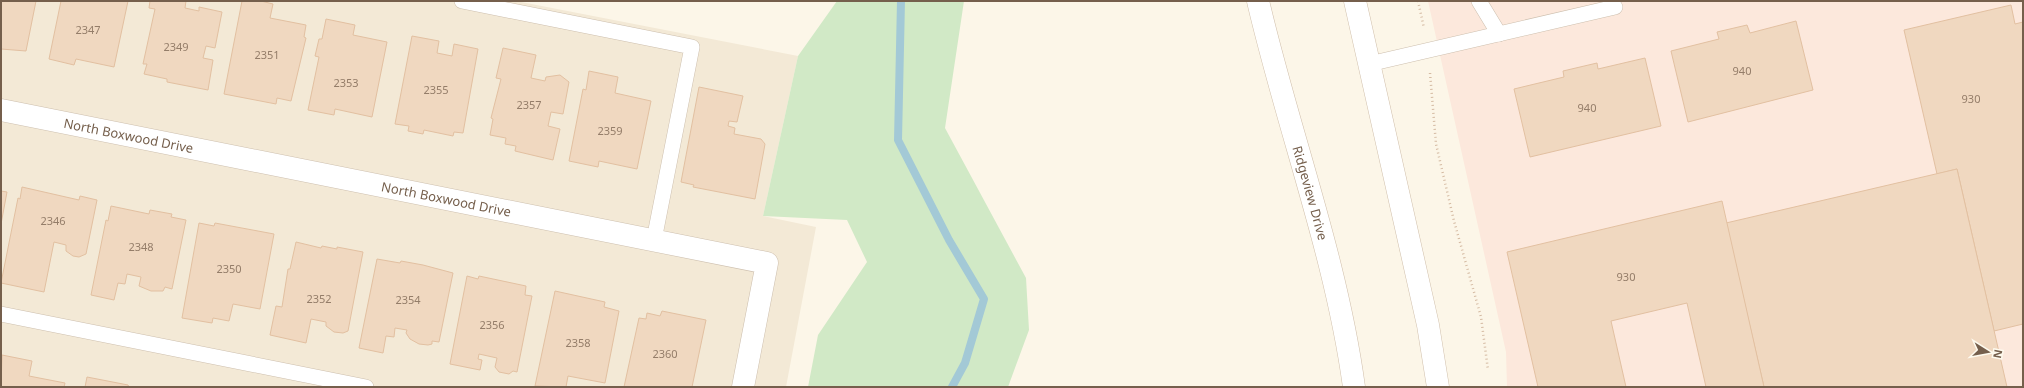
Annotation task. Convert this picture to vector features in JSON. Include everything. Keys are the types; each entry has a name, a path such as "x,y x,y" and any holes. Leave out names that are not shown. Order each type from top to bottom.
{"street":[{"name":"Ridgeview Drive","path":"1258,1 1282,100 1326,248 1344,327 1354,387"},
{"path":"1355,1 1428,325 1438,387"},
{"name":"North Boxwood Drive","path":"1,110 767,263 743,387"}],"lane":[{"path":"462,1 692,47 654,240"},
{"path":"1479,1 1498,34"},
{"path":"1369,64 1615,7"},
{"path":"1,314 366,387"}],"path":[{"path":"1418,1 1428,50 1436,144 1454,221 1481,317 1488,370"}],"shaded area":[{"path":"1,1 516,1 798,56 763,216 816,227 786,387 1,387"},
{"path":"1428,1 2023,1 2023,387 1507,387 1506,352"}],"green space":[{"path":"837,1 964,1 945,128 1026,278 1029,330 1008,387 808,387 818,335 867,262 847,220 763,216 798,56"}],"building":[{"path":"1,1 36,1 26,51 1,49"},
{"path":"61,1 128,1 114,67 76,59 74,65 49,59"},
{"path":"150,1 186,1 185,8 199,11 199,7 222,12 215,48 206,46 203,58 213,60 208,90 167,82 167,79 144,74 147,64 143,64 155,9 149,8"},
{"path":"242,1 261,1 273,4 270,18 306,25 304,37 306,38 291,101 277,98 276,104 224,94"},
{"path":"2011,5 2015,24 2023,22 2023,324 1994,331 1957,169 1937,174 1904,30"},
{"path":"326,19 355,25 353,35 387,42 372,117 335,109 334,115 308,110 319,57 315,56 319,39 322,39"},
{"path":"1796,21 1813,90 1688,122 1671,51 1719,39 1717,32 1747,25 1750,33"},
{"path":"412,36 439,41 437,53 452,56 454,44 478,49 463,133 454,132 453,136 424,130 423,134 408,131 409,126 395,124"},
{"path":"503,48 536,55 531,78 545,81 546,77 560,75 569,82 563,114 551,112 548,126 560,129 553,160 515,151 516,146 505,144 506,138 490,135 493,119 491,118 501,79 496,78"},
{"path":"1645,58 1661,126 1530,157 1514,89 1564,77 1563,71 1597,63 1598,69"},
{"path":"589,71 618,77 615,93 651,101 637,169 599,161 598,167 569,161 583,89 586,90"},
{"path":"699,87 743,96 737,122 729,121 728,126 735,128 734,134 761,139 765,144 755,199 693,187 694,185 681,182"},
{"path":"1957,169 2007,387 1764,387 1726,223"},
{"path":"22,187 79,200 80,196 97,200 86,254 79,257 73,256 66,251 66,245 54,242 44,292 1,283 18,198 20,199"},
{"path":"1,191 7,192 1,224"},
{"path":"1722,201 1764,387 1706,387 1687,303 1611,321 1626,387 1538,387 1507,252"},
{"path":"111,206 149,214 150,210 172,214 171,217 186,220 172,289 165,287 163,291 151,291 139,286 141,277 127,274 125,284 118,283 114,300 91,295 106,220 108,221"},
{"path":"199,223 214,226 215,223 274,234 260,309 233,304 229,321 213,318 212,323 182,318"},
{"path":"296,242 321,248 322,246 337,249 337,247 363,252 348,331 343,333 334,332 326,326 326,322 311,319 306,343 270,335 276,306 282,307 288,269 290,269"},
{"path":"377,259 423,265 453,273 439,342 432,341 432,344 428,345 419,344 410,339 406,333 407,330 395,328 394,337 386,336 383,353 359,348"},
{"path":"467,276 478,279 479,276 526,286 525,295 532,296 517,372 513,371 509,374 499,372 495,367 497,358 479,354 478,359 482,360 480,370 450,364"},
{"path":"555,291 605,302 604,307 619,311 605,383 568,376 566,387 535,386"},
{"path":"662,311 706,320 692,387 624,387 639,318 646,319 647,313 660,316"},
{"path":"2,355 32,361 29,376 65,383 64,387 1,387"},
{"path":"87,377 128,385 129,387 85,387"}],"waterway":[{"path":"901,1 898,140 949,240 984,299 965,363 952,387"}]}
